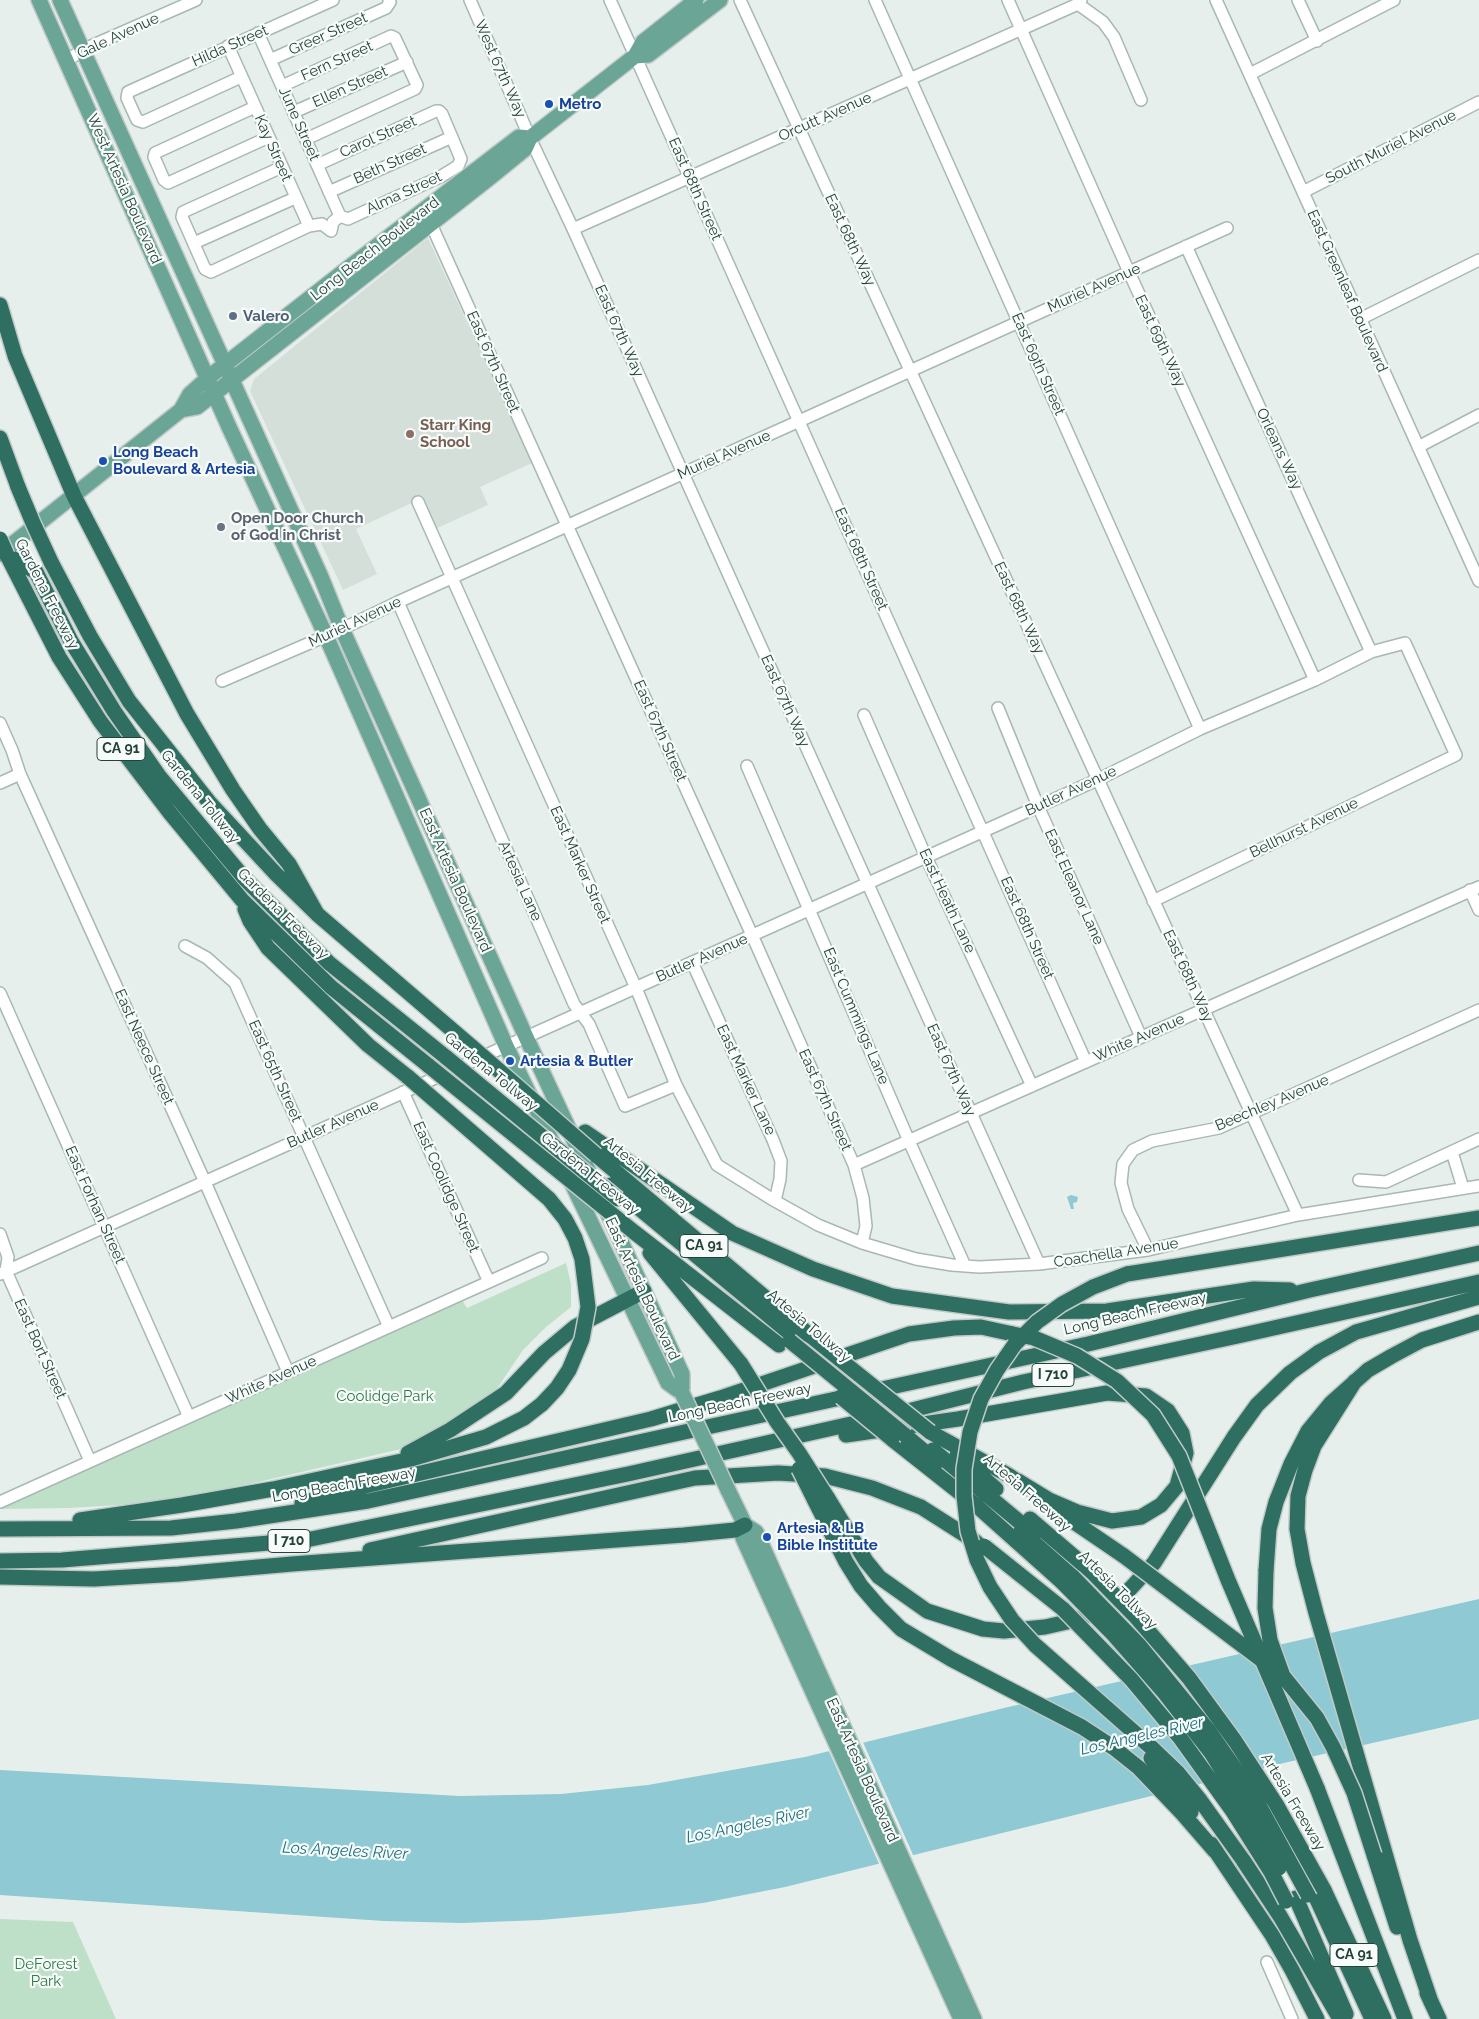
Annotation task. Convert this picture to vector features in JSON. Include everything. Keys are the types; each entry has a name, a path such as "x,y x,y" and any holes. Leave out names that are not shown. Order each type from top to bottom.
{"highway":[{"path":"0,305 16,356 74,496 187,714 233,790 260,829 289,864 317,914"},
{"name":"Gardena Freeway","path":"0,438 32,524 90,636 124,693 209,802 276,874 317,914 528,1094"},
{"name":"Gardena Freeway","path":"0,539 4,555 59,657 100,721 170,813 242,900 331,986 634,1232"},
{"name":"Gardena Tollway","path":"4,555 36,572 71,641 114,712 159,776 245,879 329,963 450,1057"},
{"name":"Gardena Tollway","path":"155,734 158,764 229,853 287,912 326,949 450,1057 614,1192"},
{"path":"0,1527 90,1519 273,1489 411,1459 486,1437 524,1418 542,1404 557,1388 569,1370 584,1332 588,1307 586,1282 582,1259 575,1238 565,1219 549,1199 408,1077 368,1045 268,948 250,921 242,900"},
{"path":"528,1094 732,1233 813,1269 892,1296 1009,1312 1107,1311 1254,1288 1310,1290"},
{"name":"Artesia Freeway","path":"528,1094 795,1340 904,1436 978,1507 1136,1617 1190,1678 1235,1741 1276,1804 1300,1897 1345,2016"},
{"name":"Artesia Tollway","path":"614,1192 795,1340 904,1436 1036,1535 1077,1577"},
{"path":"1365,2019 1300,1897 1244,1860 1178,1773 1035,1645 1012,1620 990,1587 977,1560 968,1531 964,1496 964,1469 970,1432 981,1399 997,1370 1015,1344 1037,1322 1062,1304 1093,1287 1127,1274 1479,1218"},
{"path":"634,1232 741,1364 776,1422 799,1453 846,1562 861,1586 879,1608 901,1629 951,1659 1082,1727 1114,1748 1182,1812 1215,1851"},
{"name":"Artesia Freeway","path":"634,1232 930,1432 1077,1577 1114,1635 1164,1691 1212,1754 1300,1897 1384,2019"},
{"name":"Long Beach Freeway","path":"0,1527 171,1528 236,1521 368,1501 1088,1344 1310,1290 1479,1253"},
{"name":"I 710","path":"0,1561 62,1560 306,1540 628,1474 900,1413 1023,1382 1479,1282"},
{"path":"362,1469 408,1453 450,1430 506,1393 544,1354 575,1327 644,1291"},
{"path":"820,1498 879,1577 927,1611 983,1629 1004,1631 1044,1627 1076,1620 1106,1608 1130,1589 1154,1563 1234,1437 1258,1405 1290,1373 1319,1352 1356,1332 1479,1297"},
{"path":"1405,2019 1352,1885 1317,1788 1285,1682 1270,1640 1265,1608 1270,1529 1276,1502 1291,1464 1314,1424 1331,1403 1368,1370 1422,1340 1479,1322"},
{"path":"236,1521 357,1488 652,1419 909,1334 954,1328 981,1327 1034,1338 1077,1356 1117,1381 1153,1415 1179,1456 1228,1580 1317,1788"},
{"path":"1356,1381 1314,1446 1298,1496 1297,1529 1302,1563 1387,1877"},
{"path":"628,1474 652,1473 772,1447 958,1419 1107,1393 1146,1396 1168,1411 1182,1433 1186,1453 1177,1486 1162,1504 1141,1517 1112,1521 1077,1512 1049,1500 930,1432"},
{"path":"292,1564 368,1551 448,1534 694,1478 778,1473 825,1476 872,1488 921,1507 984,1546 1063,1609 1131,1679 1181,1739 1232,1810 1271,1872 1300,1897 1372,2019"},
{"path":"1018,1481 1073,1523 1124,1556 1283,1676 1317,1718 1345,1770 1387,1877 1431,2002 1439,2019"},
{"path":"0,1576 94,1579 684,1535 735,1530 745,1525"},
{"path":"1122,1722 1184,1801 1215,1851 1255,1908 1292,1970 1317,2019"},
{"path":"1300,1897 1345,2016"}],"main road":[{"name":"West Artesia Boulevard","path":"39,0 209,378"},
{"name":"West Artesia Boulevard","path":"60,0 225,365"},
{"name":"Long Beach Boulevard","path":"181,410 197,407 525,150 530,138 635,56 643,42 696,0"},
{"name":"Long Beach Boulevard","path":"635,56 648,55 720,0"},
{"name":"Long Beach Boulevard","path":"4,555 181,410 190,394 225,365 519,137 530,138"},
{"name":"East Artesia Boulevard","path":"225,365 526,1037 682,1374 682,1394 745,1525 756,1532 823,1698 945,1970 961,2019"},
{"name":"East Artesia Boulevard","path":"209,378 326,636 506,1046 668,1383 682,1394"},
{"name":"East Artesia Boulevard","path":"945,1970 974,2019"}],"street":[{"name":"Gale Avenue","path":"67,61 82,50 196,0"},
{"name":"Hilda Street","path":"242,76 143,122 137,120 127,98 128,92 332,0"},
{"name":"West 67th Way","path":"470,0 530,138"},
{"name":"East 68th Street","path":"610,0 1086,1062"},
{"name":"East 68th Way","path":"740,0 1298,1215"},
{"name":"East 69th Street","path":"875,0 1200,729"},
{"name":"East 69th Way","path":"1008,0 1128,272 1315,680"},
{"name":"East Greenleaf Boulevard","path":"1216,0 1477,573"},
{"path":"1298,0 1317,41"},
{"path":"1250,74 1394,0"},
{"name":"Orcutt Avenue","path":"573,229 1079,2"},
{"path":"1079,2 1102,22 1114,37 1141,100"},
{"name":"Greer Street","path":"270,60 388,4"},
{"name":"June Street","path":"258,33 340,216"},
{"name":"Fern Street","path":"282,86 391,36 396,38 406,62"},
{"name":"Kay Street","path":"228,46 309,226"},
{"path":"306,139 415,89 417,85 406,62"},
{"name":"Ellen Street","path":"294,112 406,62"},
{"name":"South Muriel Avenue","path":"1303,192 1479,102"},
{"path":"255,107 154,152 154,157 164,180 168,182 268,137"},
{"name":"Carol Street","path":"317,165 436,111 439,111 452,137"},
{"name":"Alma Street","path":"340,216 348,219 440,177 458,166 461,158 452,137"},
{"name":"Beth Street","path":"329,192 452,137"},
{"name":"East 67th Way","path":"530,138 573,229 1039,1264"},
{"path":"282,167 183,212 182,216 205,269 211,272 309,226 322,224 331,231 333,222 340,216"},
{"path":"194,243 295,198"},
{"name":"East 67th Street","path":"431,224 752,935 854,1166 863,1198 866,1226 862,1243"},
{"name":"Muriel Avenue","path":"222,682 1227,228"},
{"name":"Orleans Way","path":"1186,246 1371,652"},
{"path":"1360,319 1479,260"},
{"path":"1418,447 1479,416"},
{"name":"East Marker Street","path":"418,502 636,988 676,1086 717,1165 775,1201"},
{"name":"Artesia Lane","path":"398,602 579,1013 589,1024 625,1106 676,1086"},
{"name":"Butler Avenue","path":"3,1273 1097,780 1200,729 1315,680 1371,652 1405,643 1456,755"},
{"name":"East Eleanor Lane","path":"998,708 1038,806 1141,1038"},
{"name":"East Heath Lane","path":"864,715 926,857 1032,1086"},
{"name":"East Neece Street","path":"0,723 20,774 205,1182 288,1372"},
{"name":"Bellhurst Avenue","path":"1153,901 1456,755"},
{"name":"East Cummings Lane","path":"747,766 965,1266"},
{"path":"0,783 20,774"},
{"path":"1475,889 1479,910"},
{"name":"White Avenue","path":"854,1166 1475,889"},
{"name":"East 65th Street","path":"185,946 214,963 235,983 389,1326"},
{"name":"East Marker Lane","path":"692,962 781,1161 780,1179 775,1201"},
{"name":"East Forhan Street","path":"0,993 189,1416"},
{"name":"Beechley Avenue","path":"1148,1250 1128,1209 1121,1183 1123,1164 1133,1150 1152,1141 1219,1128 1479,1010"},
{"name":"East Coolidge Street","path":"404,1092 489,1282"},
{"path":"1359,1180 1386,1182 1479,1139"},
{"path":"1452,1152 1464,1188"},
{"name":"Coachella Avenue","path":"775,1201 818,1224 862,1243 916,1259 965,1266 1039,1264 1148,1250 1298,1215 1479,1186"},
{"name":"East Bort Street","path":"0,1234 8,1257 3,1273 90,1461"},
{"name":"White Avenue","path":"0,1502 542,1258"},
{"path":"1267,1962 1292,2019"}],"shaded area":[{"path":"428,238 532,463 480,487 488,505 435,529 420,499 356,529 377,574 343,590 250,391 254,379"}],"green space":[{"name":"Coolidge Park","path":"566,1263 571,1284 571,1307 546,1327 523,1350 490,1399 456,1424 401,1449 202,1495 118,1505 0,1509 0,1507 462,1300 467,1308"},
{"name":"DeForest Park","path":"0,1919 73,1922 116,2019 0,2019"}],"water":[{"path":"1071,1195 1078,1197 1077,1202 1073,1203 1074,1209 1071,1209 1067,1197"},
{"name":"Los Angeles River","path":"1479,1599 1479,1719 1288,1762 785,1887 703,1903 620,1913 541,1920 462,1923 384,1921 0,1895 0,1770 459,1796 561,1794 648,1785 805,1757 1004,1708"}],"pier":[{"path":"862,1740 914,1857 880,1866 828,1749"}],"place":[{"name":"Metro","path":"549,104"},
{"name":"Valero","path":"233,316"},
{"name":"Starr King School","path":"410,434"},
{"name":"Long Beach Boulevard & Artesia","path":"103,461"},
{"name":"Open Door Church of God in Christ","path":"221,527"},
{"name":"Artesia & Butler","path":"510,1061"},
{"name":"Artesia & LB Bible Institute","path":"767,1537"}]}
